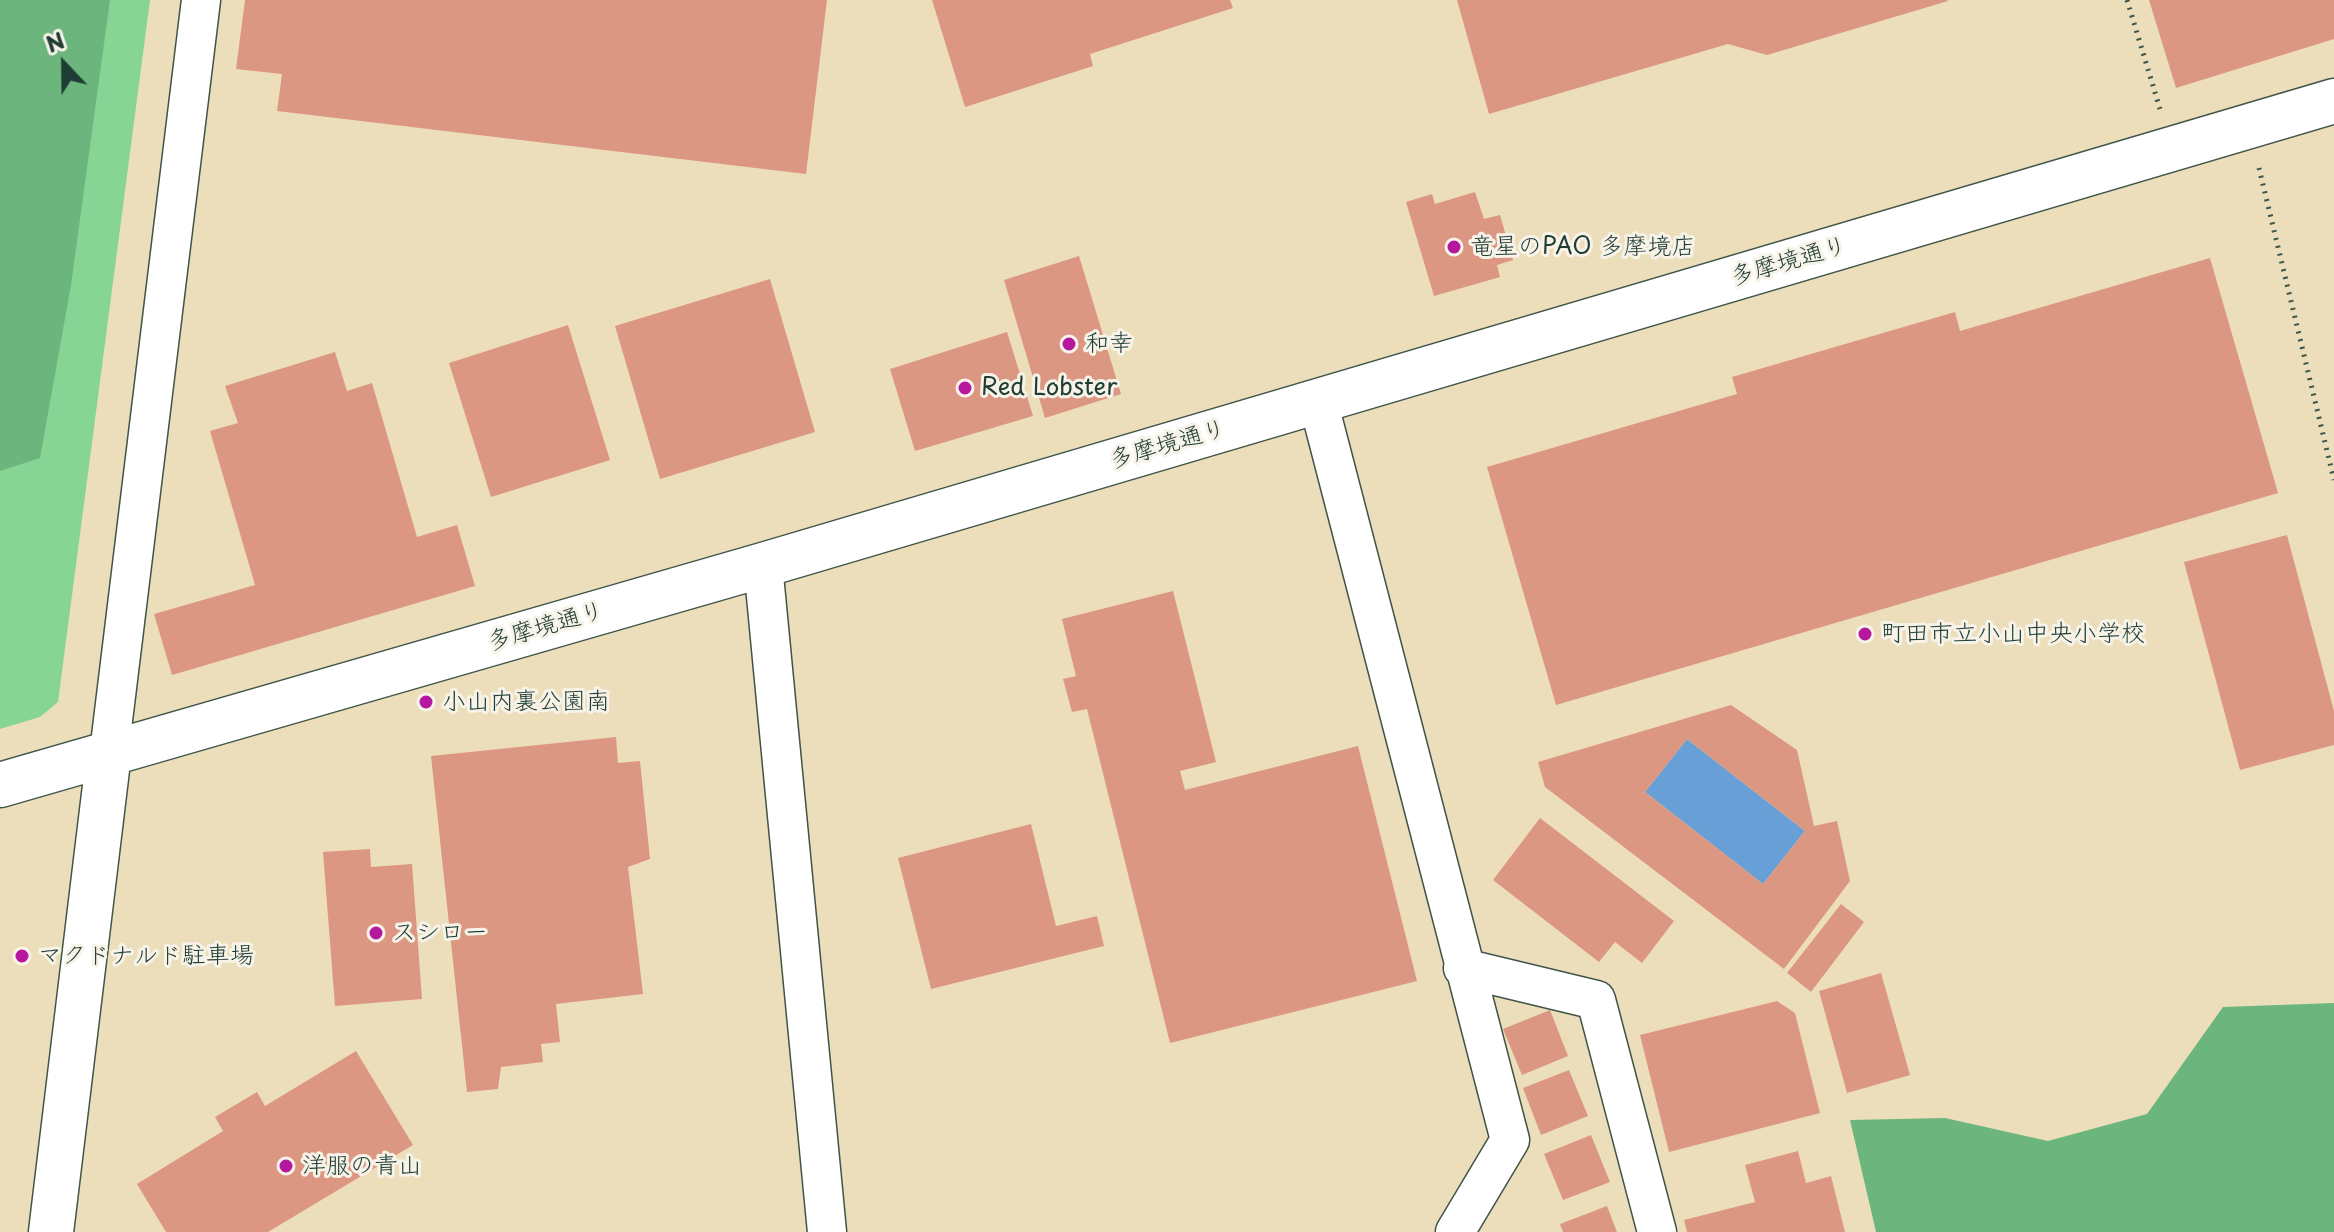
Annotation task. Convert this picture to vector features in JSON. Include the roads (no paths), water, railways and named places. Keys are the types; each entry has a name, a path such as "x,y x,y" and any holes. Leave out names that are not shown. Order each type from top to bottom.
{"street":[{"path":"51,1232 201,0"},
{"name":"多摩境通り","path":"0,785 763,565 2334,101"},
{"path":"1318,401 1510,1140 1455,1232"},
{"path":"763,565 827,1232"},
{"path":"1463,968 1596,1000 1657,1232"}],"water":[{"path":"1687,739 1805,831 1763,884 1645,792"}],"place":[{"name":"竜星のPAO 多摩境店","path":"1454,247"},
{"name":"和幸","path":"1069,344"},
{"name":"Red Lobster","path":"965,388"},
{"name":"町田市立小山中央小学校","path":"1865,634"},
{"name":"小山内裏公園南","path":"426,702"},
{"name":"スシロー","path":"376,933"},
{"name":"マクドナルド駐車場","path":"22,956"},
{"name":"洋服の青山","path":"286,1166"}]}
